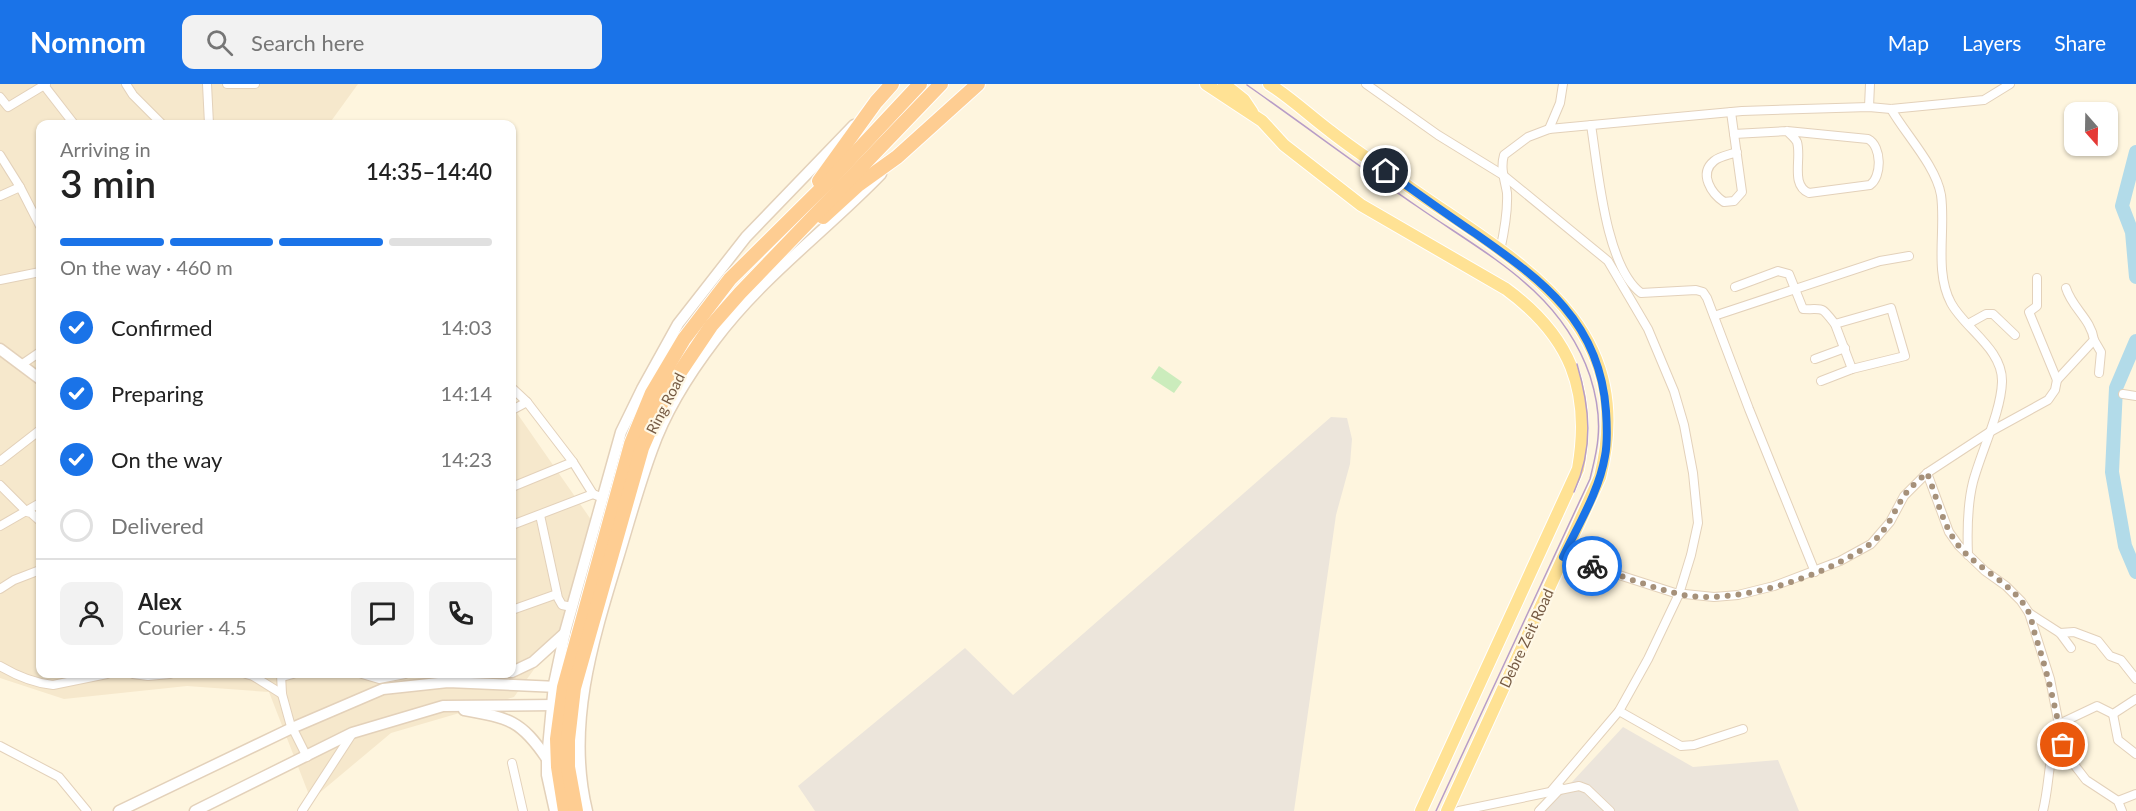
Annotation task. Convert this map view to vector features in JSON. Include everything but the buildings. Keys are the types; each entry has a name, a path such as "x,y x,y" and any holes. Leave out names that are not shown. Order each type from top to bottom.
{"highway":[{"path":"787,223 876,102 892,84"},
{"name":"Ring Road","path":"565,811 558,767 557,739 563,687 631,444 652,393 684,339 730,279 832,178 920,84"},
{"name":"Ring Road","path":"563,687 642,448 658,410 678,375 711,326 768,263 940,84"},
{"path":"768,263 784,253 858,185 897,157 978,84"},
{"name":"Ring Road","path":"562,706 568,740 568,766 576,811"}],"main road":[{"path":"1206,84 1254,115"},
{"path":"1224,84 1244,100 1254,115"},
{"name":"Debre Zeit Road","path":"1269,84 1330,132 1530,273 1565,306 1585,335 1600,366 1605,390 1607,427 1605,456 1595,490 1447,811"},
{"name":"Debre Zeit Road","path":"1254,115 1284,145 1360,205 1506,289 1532,309 1556,336 1569,359 1579,392 1584,422 1578,469 1421,811"}],"street":[{"path":"0,97 4,109 44,84 71,120"},
{"path":"126,84 133,95 158,120"},
{"path":"207,84 209,120"},
{"path":"226,84 255,84"},
{"path":"1366,84 1438,135 1503,174 1608,261 1648,329 1674,391 1684,425 1693,473 1698,523 1679,594 1648,659 1619,711 1552,790"},
{"path":"1549,129 1560,102 1563,84"},
{"path":"1869,107 1870,84"},
{"path":"1500,251 1505,229 1507,193 1502,165 1506,152 1528,137 1549,129 1731,112 1869,107 1891,109 1984,99 2010,84"},
{"path":"555,811 547,759 562,706 565,632 598,496 621,432 678,324 746,237 876,102"},
{"path":"1891,109 1905,133 1926,159 1939,186 1945,287 1952,305 1989,349 2002,376 1997,406 1972,484 1967,521 1968,555"},
{"path":"1731,112 1737,152 1742,192 1734,201 1724,202 1716,197 1709,187 1708,169 1712,162 1737,152"},
{"path":"1591,125 1613,248 1633,287 1641,293 1696,290 1703,292 1707,298 1815,572"},
{"path":"1734,134 1787,131 1868,139 1876,147 1878,174 1876,181 1870,185 1809,193 1804,191 1799,183 1796,142 1787,131"},
{"path":"0,155 36,218"},
{"path":"587,811 582,790 579,758 582,695 633,508 652,449 669,412 683,385 705,353 740,309 897,157"},
{"path":"0,196 20,187"},
{"path":"1608,261 1613,248"},
{"path":"1714,316 1880,261 1909,256"},
{"path":"1735,287 1778,272 1788,274 1803,309 1821,308 1835,324 1852,369"},
{"path":"0,280 36,273"},
{"path":"2037,278 2037,306 2031,310 2030,315 2057,380"},
{"path":"2066,288 2072,302 2092,328 2094,340 2101,352 2099,373"},
{"path":"1821,381 1852,369 1905,356 1892,309 1835,324"},
{"path":"1968,324 1986,314 1993,314 2015,335"},
{"path":"1563,557 1679,594 1714,597 1738,595 1815,572 1871,544 1890,522 1904,496 1927,473 1988,433 2048,400 2055,390 2057,380 2094,340"},
{"path":"1815,359 1845,348"},
{"path":"0,349 36,376"},
{"path":"21,365 36,355"},
{"path":"516,392 527,402 598,496"},
{"path":"2123,394 2136,396"},
{"path":"516,408 527,402"},
{"path":"0,461 36,433"},
{"path":"516,485 573,462"},
{"path":"1927,473 1949,531 1968,555 2006,586 2029,613 2050,679 2059,725 2069,758 2080,775 2118,801 2122,811"},
{"path":"0,485 27,512 36,516"},
{"path":"516,524 598,496"},
{"path":"0,526 36,506"},
{"path":"540,515 557,594 562,604 572,607"},
{"path":"0,589 14,580 36,572"},
{"path":"516,609 557,594"},
{"path":"2029,613 2060,633 2071,648"},
{"path":"516,670 533,662 565,632"},
{"path":"2060,633 2074,632 2098,641 2110,656 2121,660 2136,679"},
{"path":"0,666 31,682 53,685 73,678"},
{"path":"256,678 282,694"},
{"path":"282,678 282,694 292,728 307,757"},
{"path":"370,678 381,684 446,678 483,683 563,687"},
{"path":"119,811 395,678"},
{"path":"483,683 496,678"},
{"path":"2113,714 2136,699"},
{"path":"195,811 352,733 443,706 480,704 562,706"},
{"path":"443,706 506,718 523,728 547,759"},
{"path":"2043,811 2049,758 2059,725 2097,706 2113,714"},
{"path":"1619,711 1681,746 1694,746 1743,729"},
{"path":"2113,714 2118,740 2136,754"},
{"path":"305,809 352,733"},
{"path":"0,746 59,777 87,811"},
{"path":"512,763 523,811"},
{"path":"1459,811 1579,786 1587,789 1610,811"},
{"path":"1539,811 1562,788"},
{"path":"2118,801 2136,794"}],"shaded area":[{"path":"0,84 358,84 332,120 36,120 36,678 516,678 516,412 594,524 558,636 514,697 391,733 311,800 269,692 187,686 64,699 0,678"},
{"path":"1331,417 1347,418 1352,439 1350,464 1336,515 1294,811 815,811 798,786 965,648 1013,695"},
{"path":"1623,727 1693,767 1778,760 1799,811 1545,811"}],"green space":[{"path":"1159,366 1182,382 1174,393 1151,378"}],"waterway":[{"path":"2136,152 2122,206 2132,232 2136,277"},
{"path":"2136,341 2116,388 2112,472 2125,546 2136,572"}],"tram line":[{"path":"1247,85 1519,278 1561,320 1577,346 1592,383 1597,407 1598,430 1597,448 1590,479 1436,811"},
{"path":"1574,492 1585,460 1588,428 1585,396 1577,364"}],"way so far":[{"path":"1592,566 1675,593 1714,597 1738,595 1774,586 1815,572 1871,544 1890,522 1904,496 1927,473 1949,531 1959,546 1985,571 2006,586 2029,613 2050,679 2063,745"}],"route":[{"path":"1386,171 1530,273 1565,306 1585,335 1600,366 1605,390 1607,427 1605,456 1595,490 1563,557 1592,566"}]}
